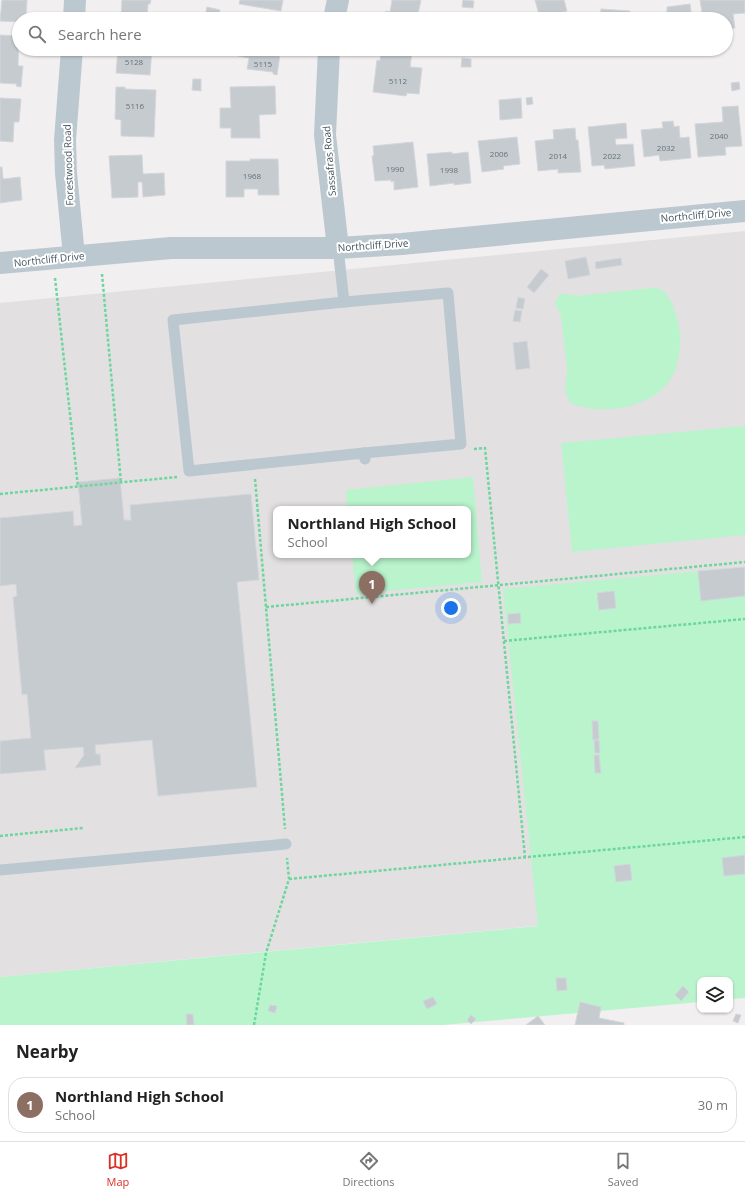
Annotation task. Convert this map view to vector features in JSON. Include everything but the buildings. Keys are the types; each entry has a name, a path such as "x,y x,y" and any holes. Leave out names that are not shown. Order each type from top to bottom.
{"street":[{"path":"74,12 75,0"},
{"path":"335,12 338,0"},
{"name":"Forestwood Road","path":"64,257 66,173 65,140 71,56"},
{"name":"Sassafras Road","path":"329,56 325,135 338,248"},
{"name":"Northcliff Drive","path":"0,263 171,248 338,248 402,244 745,211"}],"lane":[{"path":"338,248 344,302"},
{"path":"448,293 461,444 365,456 253,464 189,471 173,320 344,302 448,293"},
{"path":"0,870 286,844"}],"path":[{"path":"100,254 121,483"},
{"path":"64,257 78,487"},
{"path":"470,449 485,448 525,857"},
{"path":"253,464 289,879 266,953 254,1025"},
{"path":"0,494 177,477"},
{"path":"266,607 745,562"},
{"path":"504,641 745,619"},
{"path":"0,836 83,828"},
{"path":"289,879 745,837"}],"shaded area":[{"path":"745,231 745,906 0,977 0,303"}],"green space":[{"path":"651,288 660,289 668,296 674,308 680,332 678,362 675,371 667,384 657,394 644,401 629,406 613,409 598,409 570,403 565,391 567,370 561,317 555,302 560,294 576,296"},
{"path":"745,426 745,535 572,552 561,443"},
{"path":"473,477 482,582 356,594 352,558 471,558 471,506 347,506 346,490"},
{"path":"745,567 745,998 733,999 733,977 697,977 697,1002 443,1025 0,1025 0,977 538,926 503,589"}],"place":[{"name":"Northland High School","path":"372,604"}]}
